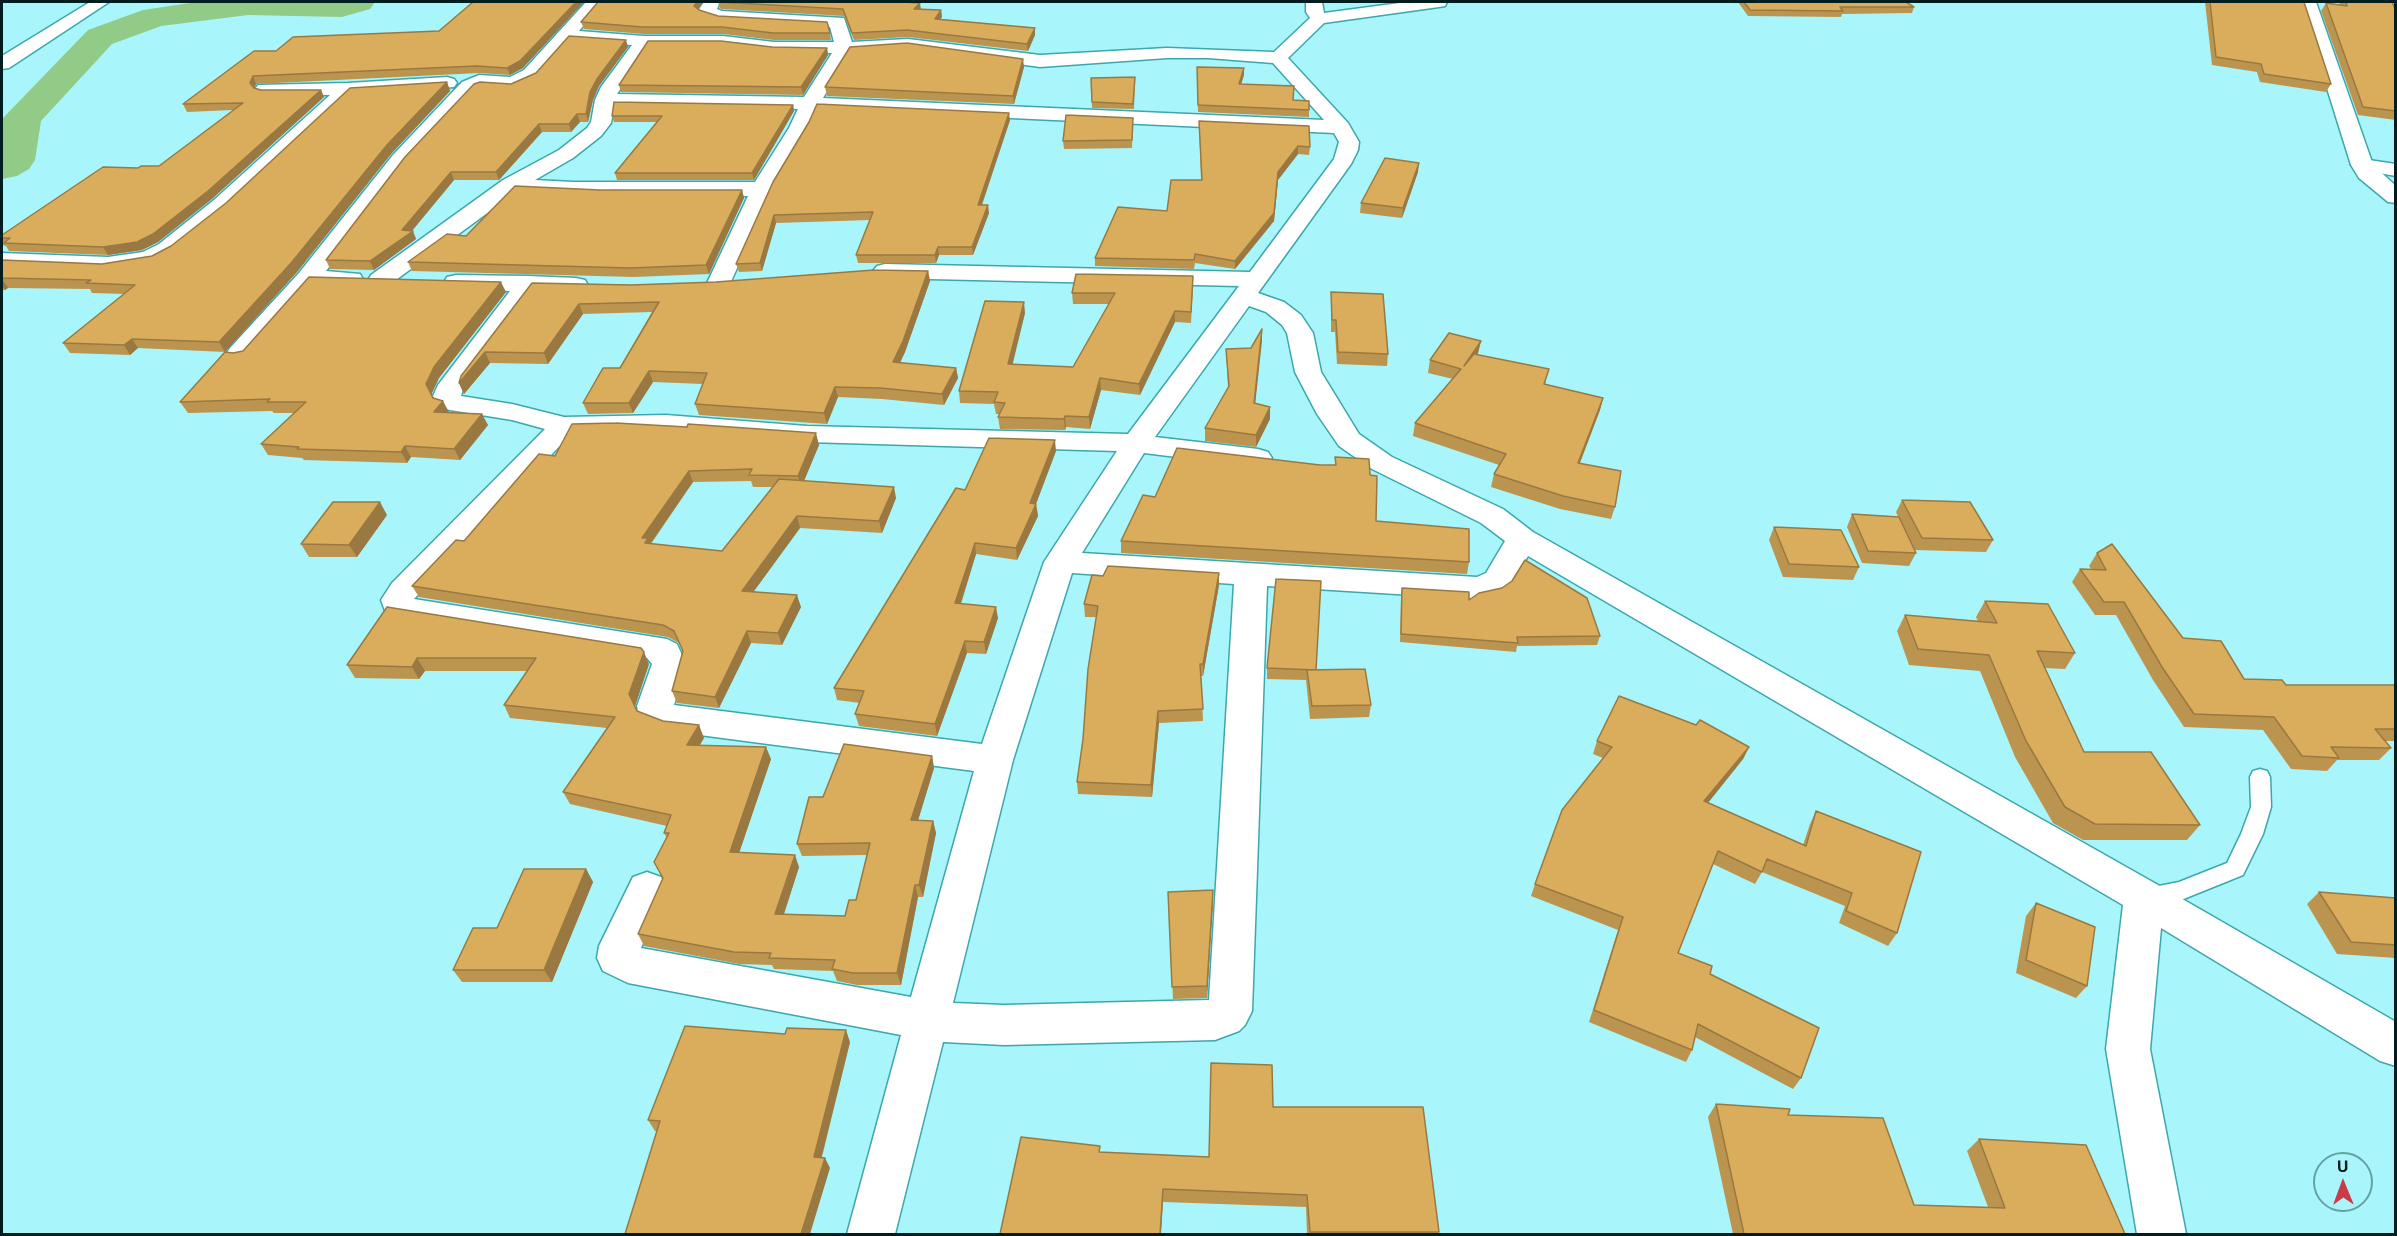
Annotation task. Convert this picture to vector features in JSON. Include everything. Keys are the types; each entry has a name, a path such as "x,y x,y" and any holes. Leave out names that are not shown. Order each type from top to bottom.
{"street":[{"path":"2,64 101,2"},
{"path":"265,89 348,89 479,81 504,83 521,80 540,66 564,35 595,2"},
{"path":"711,2 707,11 720,15 838,22 844,48 810,103 799,128 709,283 743,281"},
{"path":"1278,58 1316,11 1439,2"},
{"path":"2308,2 2340,105 2362,165 2367,173 2396,197"},
{"path":"564,35 644,41 714,41 759,46 844,48 908,44 1040,61 1167,53 1208,53 1278,58 1341,127 1349,142 1344,160 1250,288 1161,445 1060,562 995,760 965,1023 871,1234"},
{"path":"380,280 510,185 566,154 594,132 601,123 605,100 611,87 644,41"},
{"path":"1033,113 1040,61"},
{"path":"239,354 308,279 400,159 469,86 479,81"},
{"path":"2,260 108,264 149,258 167,249 222,205 348,89"},
{"path":"605,100 810,103 1341,127"},
{"path":"2362,165 2396,170"},
{"path":"510,185 573,189 762,189"},
{"path":"866,272 1250,288 1292,320 1300,333 1308,372 1331,414 1349,440 1382,463 1492,516 1522,539 2163,894 2396,1046"},
{"path":"308,279 598,285"},
{"path":"528,283 451,385 447,396 450,402 512,412 564,425 666,423 807,434 1161,445 1286,462"},
{"path":"564,425 403,591 397,600 399,608 655,647 666,653 669,664 655,706 656,712 669,718 995,760"},
{"path":"1060,562 1477,588 1489,586 1498,580 1522,539"},
{"path":"647,889 620,946 618,958 628,964 965,1023 1215,1020 1224,1017 1230,1011 1251,574"},
{"path":"2161,1234 2128,1049 2163,894"}],"lane":[{"path":"2163,894 2235,868 2252,834 2260,807 2260,777"}],"building":[{"path":"473,2 576,2 520,61 507,68 476,66 253,76 250,83 254,88 261,90 321,90 208,191 153,234 137,242 103,247 4,243 10,238 2,238 2,235 103,167 159,166 243,103 183,104 254,51 276,51 293,37 439,31"},
{"path":"598,2 697,2 694,6 699,10 718,16 827,22 830,33 773,33 722,27 642,27 581,22"},
{"path":"719,2 920,3 914,9 941,10 935,19 1035,28 1027,44 907,30 852,33 843,9"},
{"path":"1744,2 1906,2 1914,7 1840,7 1843,11 1750,10"},
{"path":"2210,2 2304,2 2331,84 2264,74 2261,64 2216,57"},
{"path":"2346,2 2392,2 2396,11 2396,111 2363,107 2326,3 2347,6"},
{"path":"569,36 626,40 597,79 590,92 586,114 577,114 569,124 539,124 496,172 451,172 402,230 413,231 370,261 326,260 405,157 474,84 480,82 511,84 536,73"},
{"path":"648,41 721,41 772,47 827,48 801,87 619,85"},
{"path":"907,43 1023,59 1013,96 825,87 850,47"},
{"path":"1197,67 1244,68 1239,84 1294,86 1293,100 1309,101 1309,110 1198,105"},
{"path":"1135,77 1133,104 1092,102 1091,78"},
{"path":"447,82 387,145 292,262 219,342 132,339 124,345 63,343 135,285 86,283 91,280 2,278 2,260 102,264 152,256 171,246 226,203 350,88"},
{"path":"614,102 793,105 752,173 615,173 662,116 612,116"},
{"path":"817,104 1009,113 978,205 988,205 972,247 938,247 935,255 856,255 873,212 774,215 760,263 736,264 773,182 809,122"},
{"path":"1066,115 1133,118 1132,140 1063,141"},
{"path":"1199,121 1309,126 1310,147 1298,146 1278,172 1274,213 1235,261 1195,254 1194,260 1095,258 1118,207 1167,211 1171,180 1202,180"},
{"path":"1385,158 1419,163 1403,208 1361,203"},
{"path":"515,186 600,190 742,190 706,265 631,268 408,262 447,234 466,236"},
{"path":"874,270 928,271 893,362 956,368 942,394 880,388 835,387 824,413 695,404 707,373 649,371 629,403 583,403 603,368 620,368 659,302 579,304 544,353 485,352 459,383 461,376 532,283 631,285 716,282"},
{"path":"1076,274 1193,276 1191,312 1175,311 1139,384 1100,378 1089,417 1065,416 1064,419 998,417 1005,403 994,402 998,392 959,391 985,301 1024,302 1008,364 1073,367 1115,293 1072,293"},
{"path":"309,277 501,282 434,367 426,384 433,398 443,401 434,412 482,414 454,449 405,446 401,452 297,449 299,447 261,444 306,402 267,402 270,399 180,402 225,352 243,351"},
{"path":"1331,292 1383,294 1388,354 1338,352 1336,320 1332,320"},
{"path":"1262,329 1254,403 1270,407 1256,435 1205,428 1229,386 1226,349 1251,348"},
{"path":"1449,333 1481,341 1464,366 1474,354 1549,369 1544,384 1603,398 1578,463 1621,471 1615,507 1563,496 1494,474 1506,454 1415,423 1461,369 1430,360"},
{"path":"616,423 687,427 688,424 816,433 798,476 749,475 752,469 689,471 642,538 648,538 645,543 722,551 779,479 894,487 879,521 797,516 742,591 797,595 778,633 747,631 715,697 672,691 683,651 674,631 663,625 412,586 456,540 464,541 539,454 555,456 572,424"},
{"path":"989,438 1055,440 1030,503 1036,504 1016,548 975,543 955,603 996,607 984,642 965,641 935,724 855,714 864,691 834,688 956,488 965,490"},
{"path":"1177,448 1320,465 1336,465 1335,457 1369,459 1370,475 1377,476 1376,521 1469,529 1469,562 1121,541 1143,495 1155,497"},
{"path":"1902,500 1970,502 1993,540 1922,538"},
{"path":"333,502 380,502 349,545 301,544"},
{"path":"1852,514 1899,517 1916,553 1868,551"},
{"path":"1774,527 1841,530 1859,567 1789,564"},
{"path":"2112,544 2183,638 2221,641 2244,679 2282,680 2286,685 2396,685 2396,729 2375,729 2391,748 2331,747 2339,758 2302,756 2274,717 2194,714 2162,667 2124,602 2104,602 2080,569 2106,570 2097,553"},
{"path":"1525,560 1587,598 1600,636 1517,637 1518,643 1401,634 1402,588 1469,592 1469,600 1479,593 1502,588 1512,581"},
{"path":"1108,566 1219,573 1203,664 1200,664 1203,709 1158,711 1151,785 1077,782 1083,739 1088,669 1098,606 1084,604 1092,575 1103,576"},
{"path":"1276,579 1321,581 1316,670 1267,668"},
{"path":"1985,601 2048,604 2075,653 2037,651 2084,752 2151,752 2200,825 2095,824 2065,807 2026,741 1989,655 1918,649 1905,615 1997,623"},
{"path":"387,607 641,648 644,652 629,694 637,711 663,721 699,725 687,745 766,747 730,852 795,855 775,914 845,916 849,900 856,900 870,843 797,844 809,797 823,797 844,744 932,756 911,820 933,821 919,885 915,885 897,973 853,973 832,969 835,960 769,958 771,953 734,952 638,934 663,878 654,862 669,833 664,833 671,815 563,792 615,717 504,705 536,658 417,658 412,667 347,665"},
{"path":"1365,669 1371,705 1312,706 1307,670"},
{"path":"1619,696 1696,725 1700,720 1749,747 1704,801 1806,846 1816,811 1921,852 1897,933 1846,911 1852,893 1767,859 1762,872 1718,851 1678,953 1712,966 1710,974 1819,1028 1801,1078 1698,1024 1692,1050 1594,1010 1623,917 1535,884 1562,810 1612,747 1597,741"},
{"path":"524,869 586,869 544,970 453,970 473,928 497,928"},
{"path":"1213,890 1207,986 1172,987 1168,892"},
{"path":"2319,892 2396,898 2396,945 2351,942"},
{"path":"2036,903 2095,927 2087,986 2026,960"},
{"path":"685,1026 785,1034 787,1028 846,1030 814,1157 825,1158 801,1234 625,1234 660,1121 648,1120"},
{"path":"1211,1063 1272,1065 1273,1107 1423,1107 1439,1232 1310,1232 1307,1195 1163,1189 1160,1234 1000,1234 1021,1137 1100,1146 1099,1152 1209,1157"},
{"path":"1716,1104 1790,1109 1788,1115 1883,1118 1914,1205 2005,1208 1979,1139 2086,1145 2125,1234 1744,1234"}],"waterway":[{"path":"2,167 14,160 22,118 100,37 155,17 248,5 342,7 358,2"}]}
